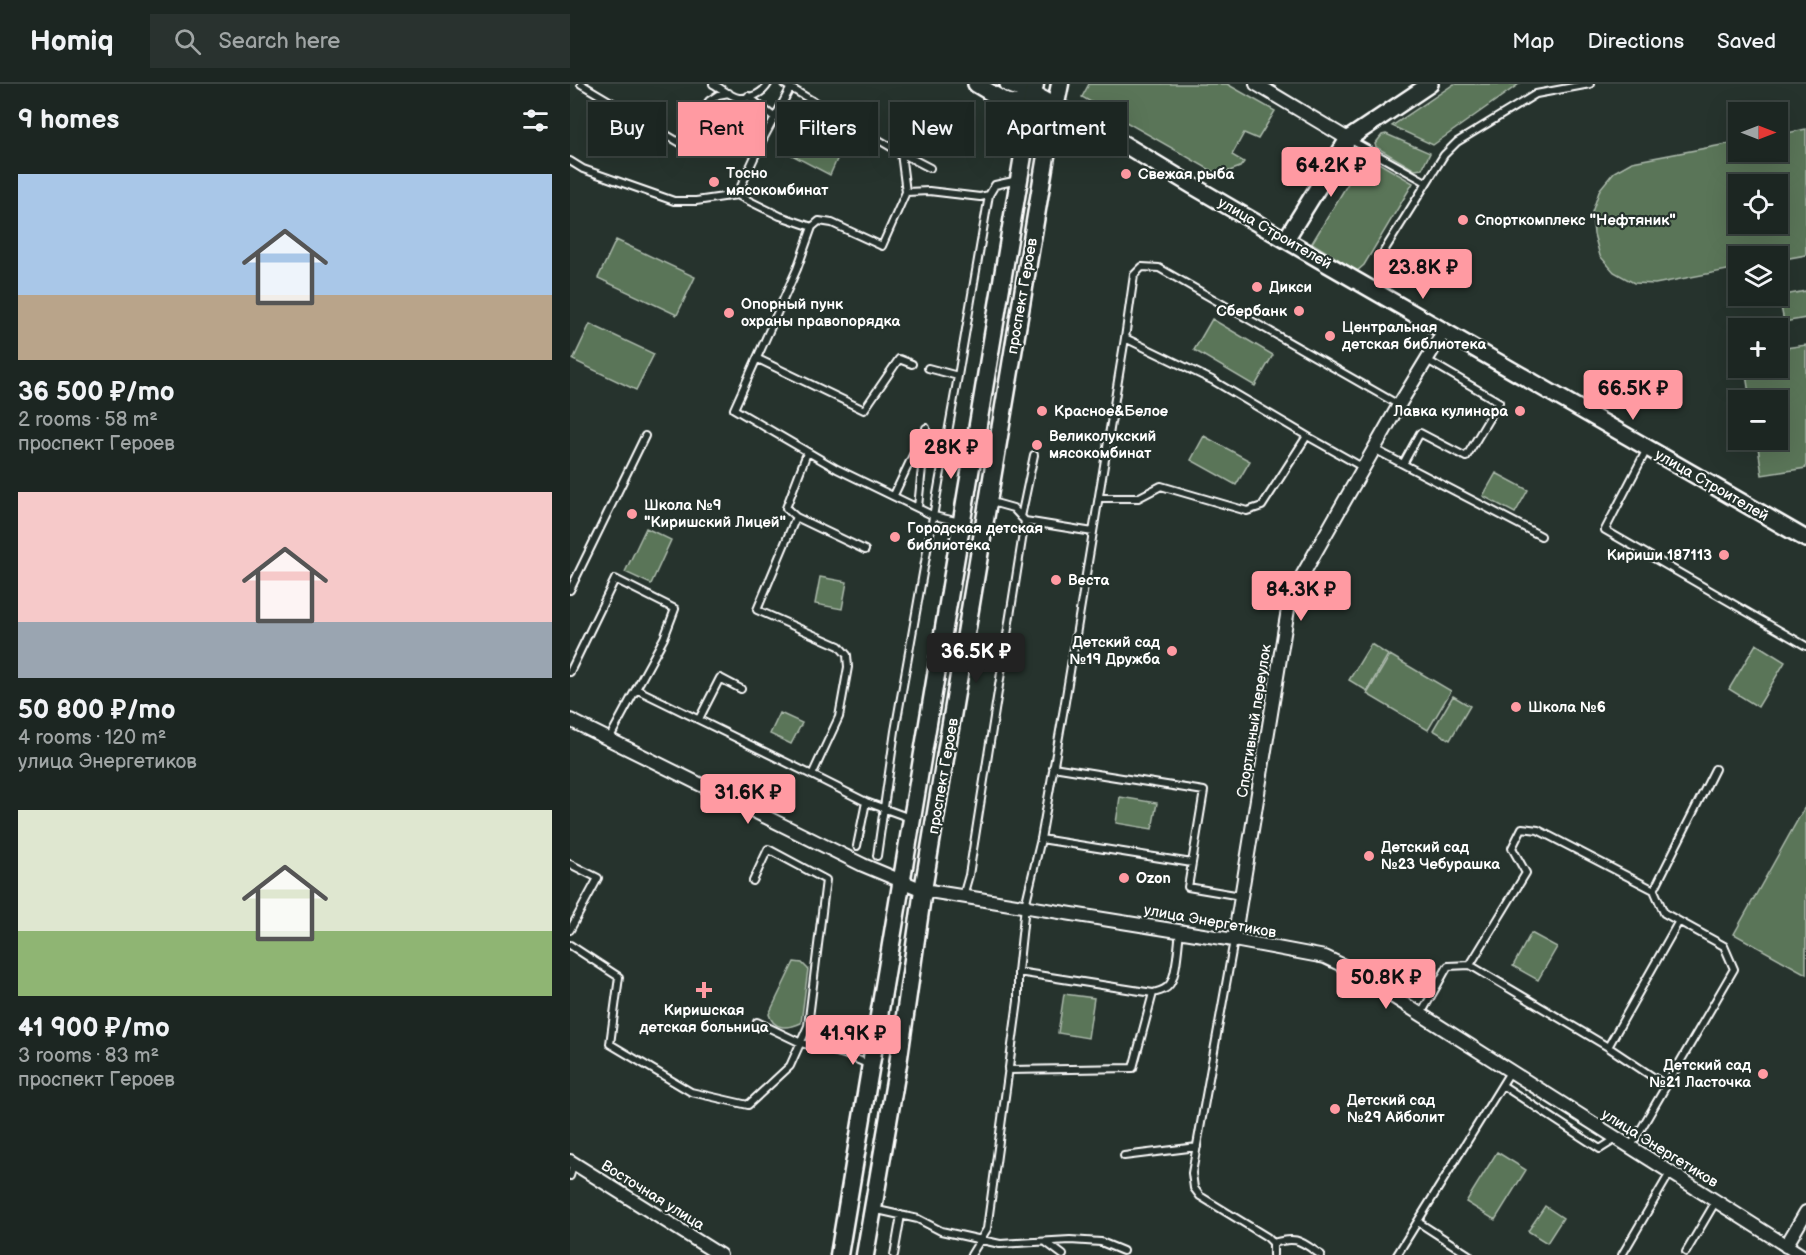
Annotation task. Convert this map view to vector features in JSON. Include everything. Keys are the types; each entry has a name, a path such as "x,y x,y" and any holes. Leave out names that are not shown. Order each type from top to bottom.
{"main road":[{"name":"проспект Героев","path":"1057,102 1060,84"},
{"name":"проспект Героев","path":"839,1255 1033,95"},
{"name":"проспект Героев","path":"865,1255 898,1064 923,890 1046,156"}],"street":[{"name":"улица Строителей","path":"976,84 1006,102 1033,95"},
{"name":"улица Строителей","path":"1008,84 1046,102"},
{"path":"1256,84 1348,139"},
{"path":"1286,239 1348,139 1430,84"},
{"name":"улица Строителей","path":"1127,146 1806,539"},
{"name":"Спортивный переулок","path":"1234,940 1290,597 1399,405 1444,331"},
{"name":"улица Энергетиков","path":"571,723 863,865 923,890 1180,931 1325,957 1344,966 1421,1014 1716,1201 1783,1250 1801,1255"},
{"name":"Восточная улица","path":"572,1162 720,1255"},
{"path":"1783,1250 1806,1212"}],"lane":[{"path":"581,84 682,144 709,101 718,95 729,93"},
{"path":"714,84 739,98 758,94 764,91 768,84"},
{"path":"784,84 890,147"},
{"path":"1384,251 1444,155 1457,142 1536,94 1590,84"},
{"path":"737,195 790,89"},
{"path":"748,96 775,118"},
{"path":"1348,139 1426,182"},
{"path":"901,156 906,192 882,246 832,223 819,221 812,227 797,269 734,409 837,469 934,516 962,522"},
{"path":"907,156 930,168"},
{"path":"570,161 583,169 674,201 696,201 737,195 780,216 812,227"},
{"path":"877,855 895,731 989,195 995,185 1019,180"},
{"path":"906,192 929,191 980,197 989,195"},
{"path":"971,1255 987,1229 1018,1001 1018,972 1025,906 1041,838 1099,498 1134,275 1142,267 1159,268 1399,405"},
{"path":"1125,338 1212,380 1364,468"},
{"path":"758,359 864,410 899,359 912,364"},
{"path":"1402,464 1420,433 1466,457 1499,402 1426,360"},
{"path":"928,368 958,376"},
{"path":"894,495 926,428 918,507"},
{"path":"570,590 645,436"},
{"path":"1099,498 1138,498 1161,486 1246,511 1262,507 1307,436"},
{"path":"1648,448 1605,530 1806,646"},
{"path":"1374,449 1541,536"},
{"path":"807,453 786,508 796,517 865,550"},
{"path":"963,896 971,863 1034,455"},
{"path":"988,501 1013,508 1023,519 1093,532"},
{"path":"796,517 757,610 839,646 847,655 848,668 839,717 812,775"},
{"path":"570,672 615,579 675,609 664,638 609,740"},
{"path":"699,720 720,678 741,688"},
{"path":"636,689 866,802 912,819"},
{"path":"1053,766 1204,791 1188,887 1241,897"},
{"path":"1654,890 1715,769"},
{"path":"857,846 866,802"},
{"path":"1470,965 1526,873 1512,848 1522,828 1538,830 1654,890 1664,913 1724,946 1734,969 1630,1148"},
{"path":"1041,838 1192,864"},
{"path":"570,945 619,977 610,1044 691,1092 748,1105 790,1066 808,1026 826,880 768,849 753,881"},
{"path":"570,864 598,878 570,930"},
{"path":"1608,1047 1679,921"},
{"path":"1018,972 1153,993 1163,990 1173,978 1180,931"},
{"path":"1234,940 1192,1173 1194,1188 1200,1196 1267,1237 1272,1243 1273,1255"},
{"path":"1421,1014 1448,966 1470,965 1608,1047 1665,1085"},
{"path":"1008,1070 1133,1068 1153,993"},
{"path":"757,1022 801,1043 844,1054 871,1066"},
{"path":"1397,1255 1511,1071"},
{"path":"1502,1085 1600,1149 1616,1138"},
{"path":"1124,1156 1197,1147"},
{"path":"570,1176 572,1162"},
{"path":"1622,1255 1670,1173"},
{"path":"1686,1252 1716,1201"},
{"path":"872,1209 918,1219 941,1231 1000,1244 1070,1240 1101,1242 1123,1251"},
{"path":"894,1255 901,1215"},
{"path":"1418,1222 1468,1255"},
{"path":"1272,1243 1289,1238 1301,1241 1321,1255"},
{"path":"1047,1243 1063,1255"}],"green space":[{"path":"1089,84 1227,84 1275,111 1258,139 1244,133 1232,155 1244,162 1240,167 1219,175 1127,123 1127,102 1091,102 1082,97"},
{"path":"1454,84 1519,84 1433,145 1392,126"},
{"path":"1806,129 1806,255 1788,258 1788,246 1728,246 1728,270 1655,284 1634,283 1614,272 1600,256 1594,234 1592,212 1600,189 1614,172 1632,162 1728,144 1728,162 1788,162 1788,133"},
{"path":"1386,134 1430,153 1422,169 1415,170 1376,147 1375,144 1382,135"},
{"path":"1365,155 1413,183 1364,265 1357,271 1312,243"},
{"path":"794,156 839,156 830,175"},
{"path":"616,240 695,277 677,315 598,278"},
{"path":"1806,291 1806,318 1788,321 1788,318 1783,318 1781,306 1788,306 1788,294"},
{"path":"1212,319 1273,355 1255,386 1194,350"},
{"path":"590,324 654,354 636,390 573,360"},
{"path":"1806,345 1806,468 1762,475 1758,450 1788,450 1788,390 1748,390 1747,378 1788,378 1788,348"},
{"path":"1204,436 1250,461 1236,485 1191,460"},
{"path":"1496,473 1528,490 1515,513 1483,496"},
{"path":"646,528 671,540 651,584 625,572"},
{"path":"820,577 847,582 842,609 815,604"},
{"path":"1371,644 1388,655 1367,691 1349,680"},
{"path":"1756,644 1785,662 1758,707 1729,689"},
{"path":"1390,655 1451,691 1428,730 1367,694"},
{"path":"1453,696 1470,706 1450,740 1433,730"},
{"path":"780,713 802,723 791,744 770,734"},
{"path":"1120,797 1157,803 1152,829 1116,823"},
{"path":"1806,805 1806,974 1734,934"},
{"path":"1531,933 1557,947 1538,980 1513,966"},
{"path":"794,962 802,963 808,969 801,1023 782,1027 774,1023 769,1014"},
{"path":"1064,994 1094,998 1088,1038 1058,1033"},
{"path":"1497,1152 1526,1170 1495,1220 1466,1202"},
{"path":"1545,1206 1563,1218 1547,1243 1528,1231"}],"place":[{"name":"Свежая рыба","path":"1126,174"},
{"name":"Тосно мясокомбинат","path":"714,182"},
{"name":"Спорткомплекс \"Нефтяник\"","path":"1463,220"},
{"name":"Дикси","path":"1257,287"},
{"name":"Сбербанк","path":"1299,311"},
{"name":"Опорный пунк охраны правопорядка","path":"729,313"},
{"name":"Центральная детская библиотека","path":"1330,336"},
{"name":"Красное&Белое","path":"1042,411"},
{"name":"Лавка кулинара","path":"1520,411"},
{"name":"Великолукский мясокомбинат","path":"1037,445"},
{"name":"Школа №9 \"Киришский Лицей\"","path":"632,514"},
{"name":"Городская детская библиотека","path":"895,537"},
{"name":"Кириши 187113","path":"1724,555"},
{"name":"Веста","path":"1056,580"},
{"name":"Детский сад №19 Дружба","path":"1172,651"},
{"name":"Школа №6","path":"1516,707"},
{"name":"Детский сад №23 Чебурашка","path":"1369,856"},
{"name":"Ozon","path":"1124,878"},
{"name":"Киришская детская больница","path":"704,990"},
{"name":"Детский сад №21 Ласточка","path":"1763,1074"},
{"name":"Детский сад №29 Айболит","path":"1335,1109"}]}
